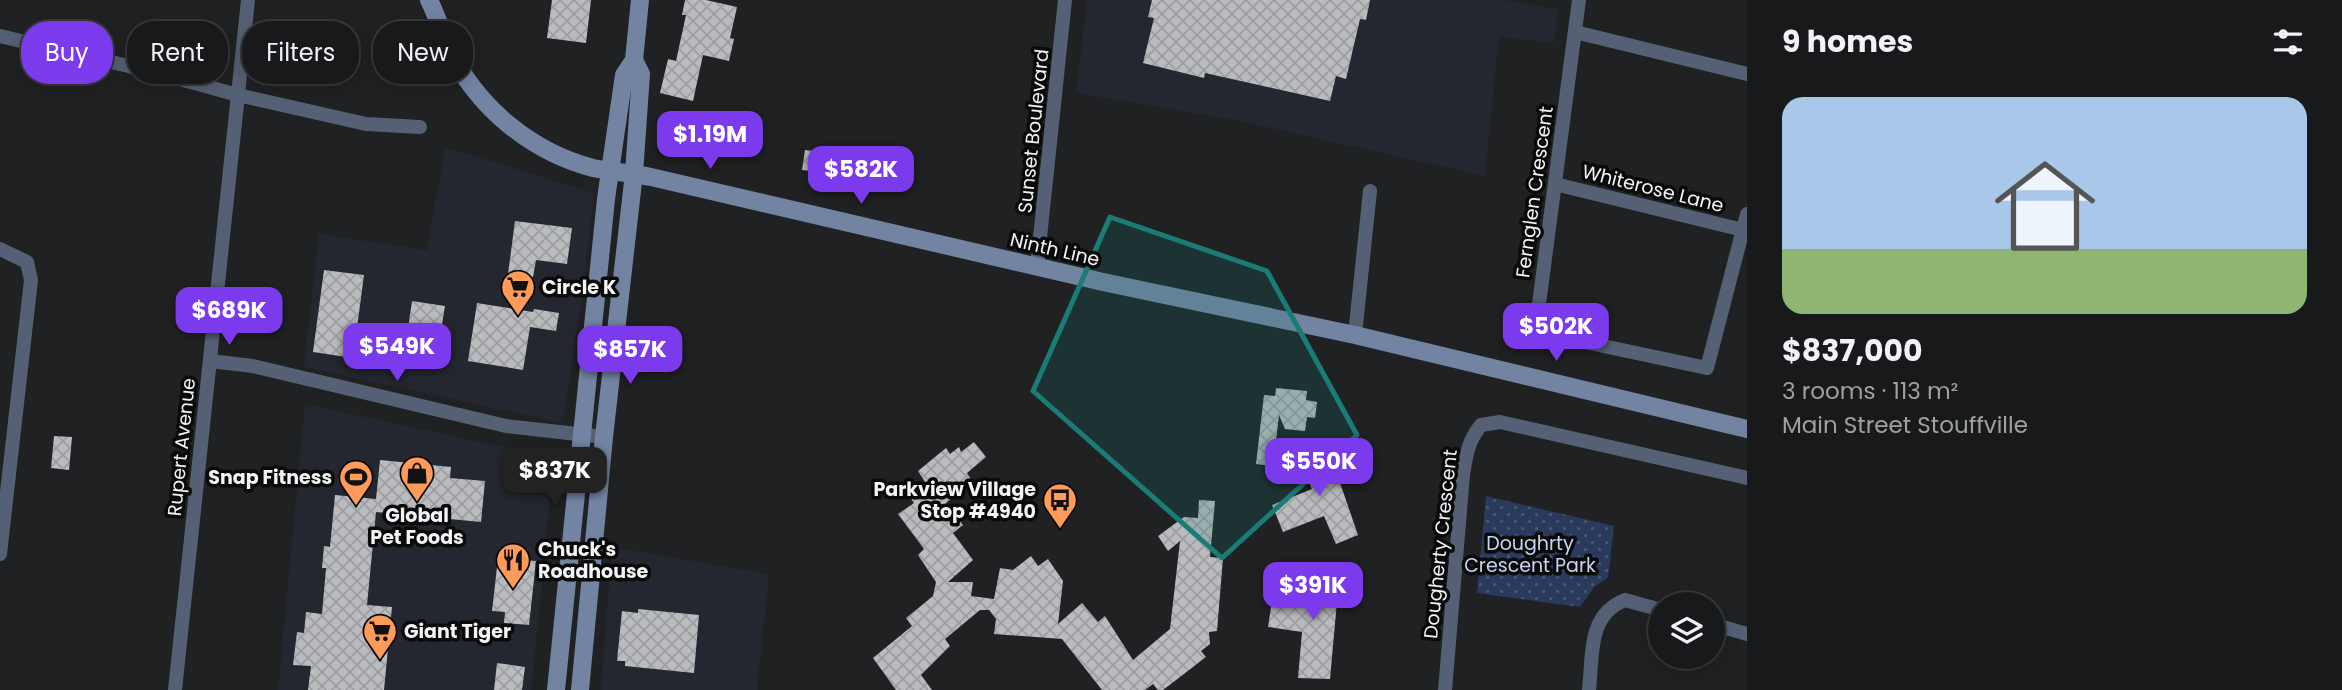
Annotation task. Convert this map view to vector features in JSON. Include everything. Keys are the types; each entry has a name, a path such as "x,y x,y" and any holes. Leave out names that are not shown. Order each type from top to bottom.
{"main road":[{"name":"Ninth Line","path":"429,0 449,49 477,96 516,132 552,153 594,168 634,173 1037,266 1356,335 1747,429"},
{"path":"556,690 610,170 624,75 634,60 639,8"},
{"path":"580,690 604,437 634,173 641,74 634,60"}],"street":[{"name":"Rupert Avenue","path":"175,690 248,0"},
{"path":"628,0 639,8"},
{"name":"Sunset Boulevard","path":"1037,266 1065,0"},
{"name":"Fernglen Crescent","path":"1579,0 1539,304 1561,337 1707,368 1747,214"},
{"path":"1575,32 1747,74"},
{"path":"0,36 154,72 238,96 366,124 420,127"},
{"name":"Whiterose Lane","path":"1555,184 1743,230"},
{"path":"1356,335 1370,191"},
{"path":"0,249 27,262 31,280 0,554"},
{"path":"210,361 253,366 506,426 604,437"},
{"name":"Dougherty Crescent","path":"1444,690 1467,446 1481,425 1500,422 1747,478"},
{"path":"1589,690 1595,636 1598,623 1606,610 1625,600 1648,606"},
{"path":"1725,628 1747,634"}],"highlighted area":[{"path":"1110,217 1267,271 1357,435 1222,558 1033,391"}],"shaded area":[{"path":"1087,0 1503,0 1558,9 1554,43 1499,37 1485,176 1236,120 1076,93"},
{"path":"445,147 594,193 583,291 563,423 304,367 319,234 427,250"},
{"path":"305,404 554,458 531,690 278,690"},
{"path":"612,547 769,574 757,690 601,690"}],"green space":[{"name":"Doughrty Crescent Park","path":"1486,496 1614,526 1608,578 1595,586 1580,607 1477,593"}],"building":[{"path":"552,0 591,0 586,43 547,38"},
{"path":"685,0 706,0 737,7 730,38 734,39 729,61 703,55 693,101 660,93 668,59 676,61 686,15 682,15"},
{"path":"1152,0 1370,0 1366,20 1360,19 1346,79 1336,76 1330,101 1205,73 1204,78 1143,63 1154,18 1148,17"},
{"path":"805,150 832,153 829,173 802,170"},
{"path":"878,166 905,169 903,190 876,187"},
{"path":"515,221 572,228 567,264 536,260 533,277 508,274"},
{"path":"324,270 364,275 353,358 313,352"},
{"path":"412,301 445,306 435,368 382,360 385,346 389,347 392,332 407,335"},
{"path":"477,303 533,312 534,309 559,313 556,331 530,327 523,370 468,361"},
{"path":"1276,388 1307,391 1306,400 1317,402 1315,418 1307,417 1305,431 1285,429 1279,415 1273,466 1256,464 1264,395 1275,396"},
{"path":"54,436 72,437 69,470 51,468"},
{"path":"974,442 986,457 967,473 972,481 946,503 963,525 953,533 973,560 948,582 973,582 971,596 994,599 1000,568 1013,570 1031,556 1038,566 1048,559 1063,581 1058,624 1082,603 1098,622 1105,616 1133,660 1170,629 1180,541 1168,551 1158,536 1184,517 1198,518 1199,500 1215,501 1210,557 1223,558 1217,631 1209,632 1210,644 1201,651 1206,657 1163,690 1158,690 1153,684 1145,690 1102,690 1062,639 994,634 996,619 989,610 980,610 945,639 950,646 921,675 932,690 896,690 873,658 912,626 906,618 933,596 936,582 918,555 924,549 898,514 914,503 909,496 925,482 918,471 946,448 950,454 959,447 961,452"},
{"path":"1326,442 1358,535 1336,544 1324,516 1283,532 1272,505 1312,489 1298,456"},
{"path":"380,460 451,467 450,478 485,481 481,522 376,512 367,605 392,607 384,690 308,690 311,666 293,665 297,632 304,633 306,612 322,614 326,568 322,568 324,546 330,547 335,495 376,499"},
{"name":"Chuck's Roadhouse","path":"518,559 536,561 529,625 504,623 505,612 492,611 497,567 517,569"},
{"path":"1308,566 1340,568 1330,679 1298,678 1302,632 1268,627 1272,601 1305,606"},
{"path":"638,609 699,615 694,673 625,666 625,661 617,661 622,611 638,613"},
{"path":"497,663 525,667 522,690 494,690"}],"place":[{"name":"Circle K","path":"518,317"},
{"name":"Global Pet Foods","path":"417,503"},
{"name":"Snap Fitness","path":"356,507"},
{"name":"Parkview Village Stop #4940","path":"1060,530"},
{"name":"Chuck's Roadhouse","path":"513,590"},
{"name":"Giant Tiger","path":"380,661"}]}
